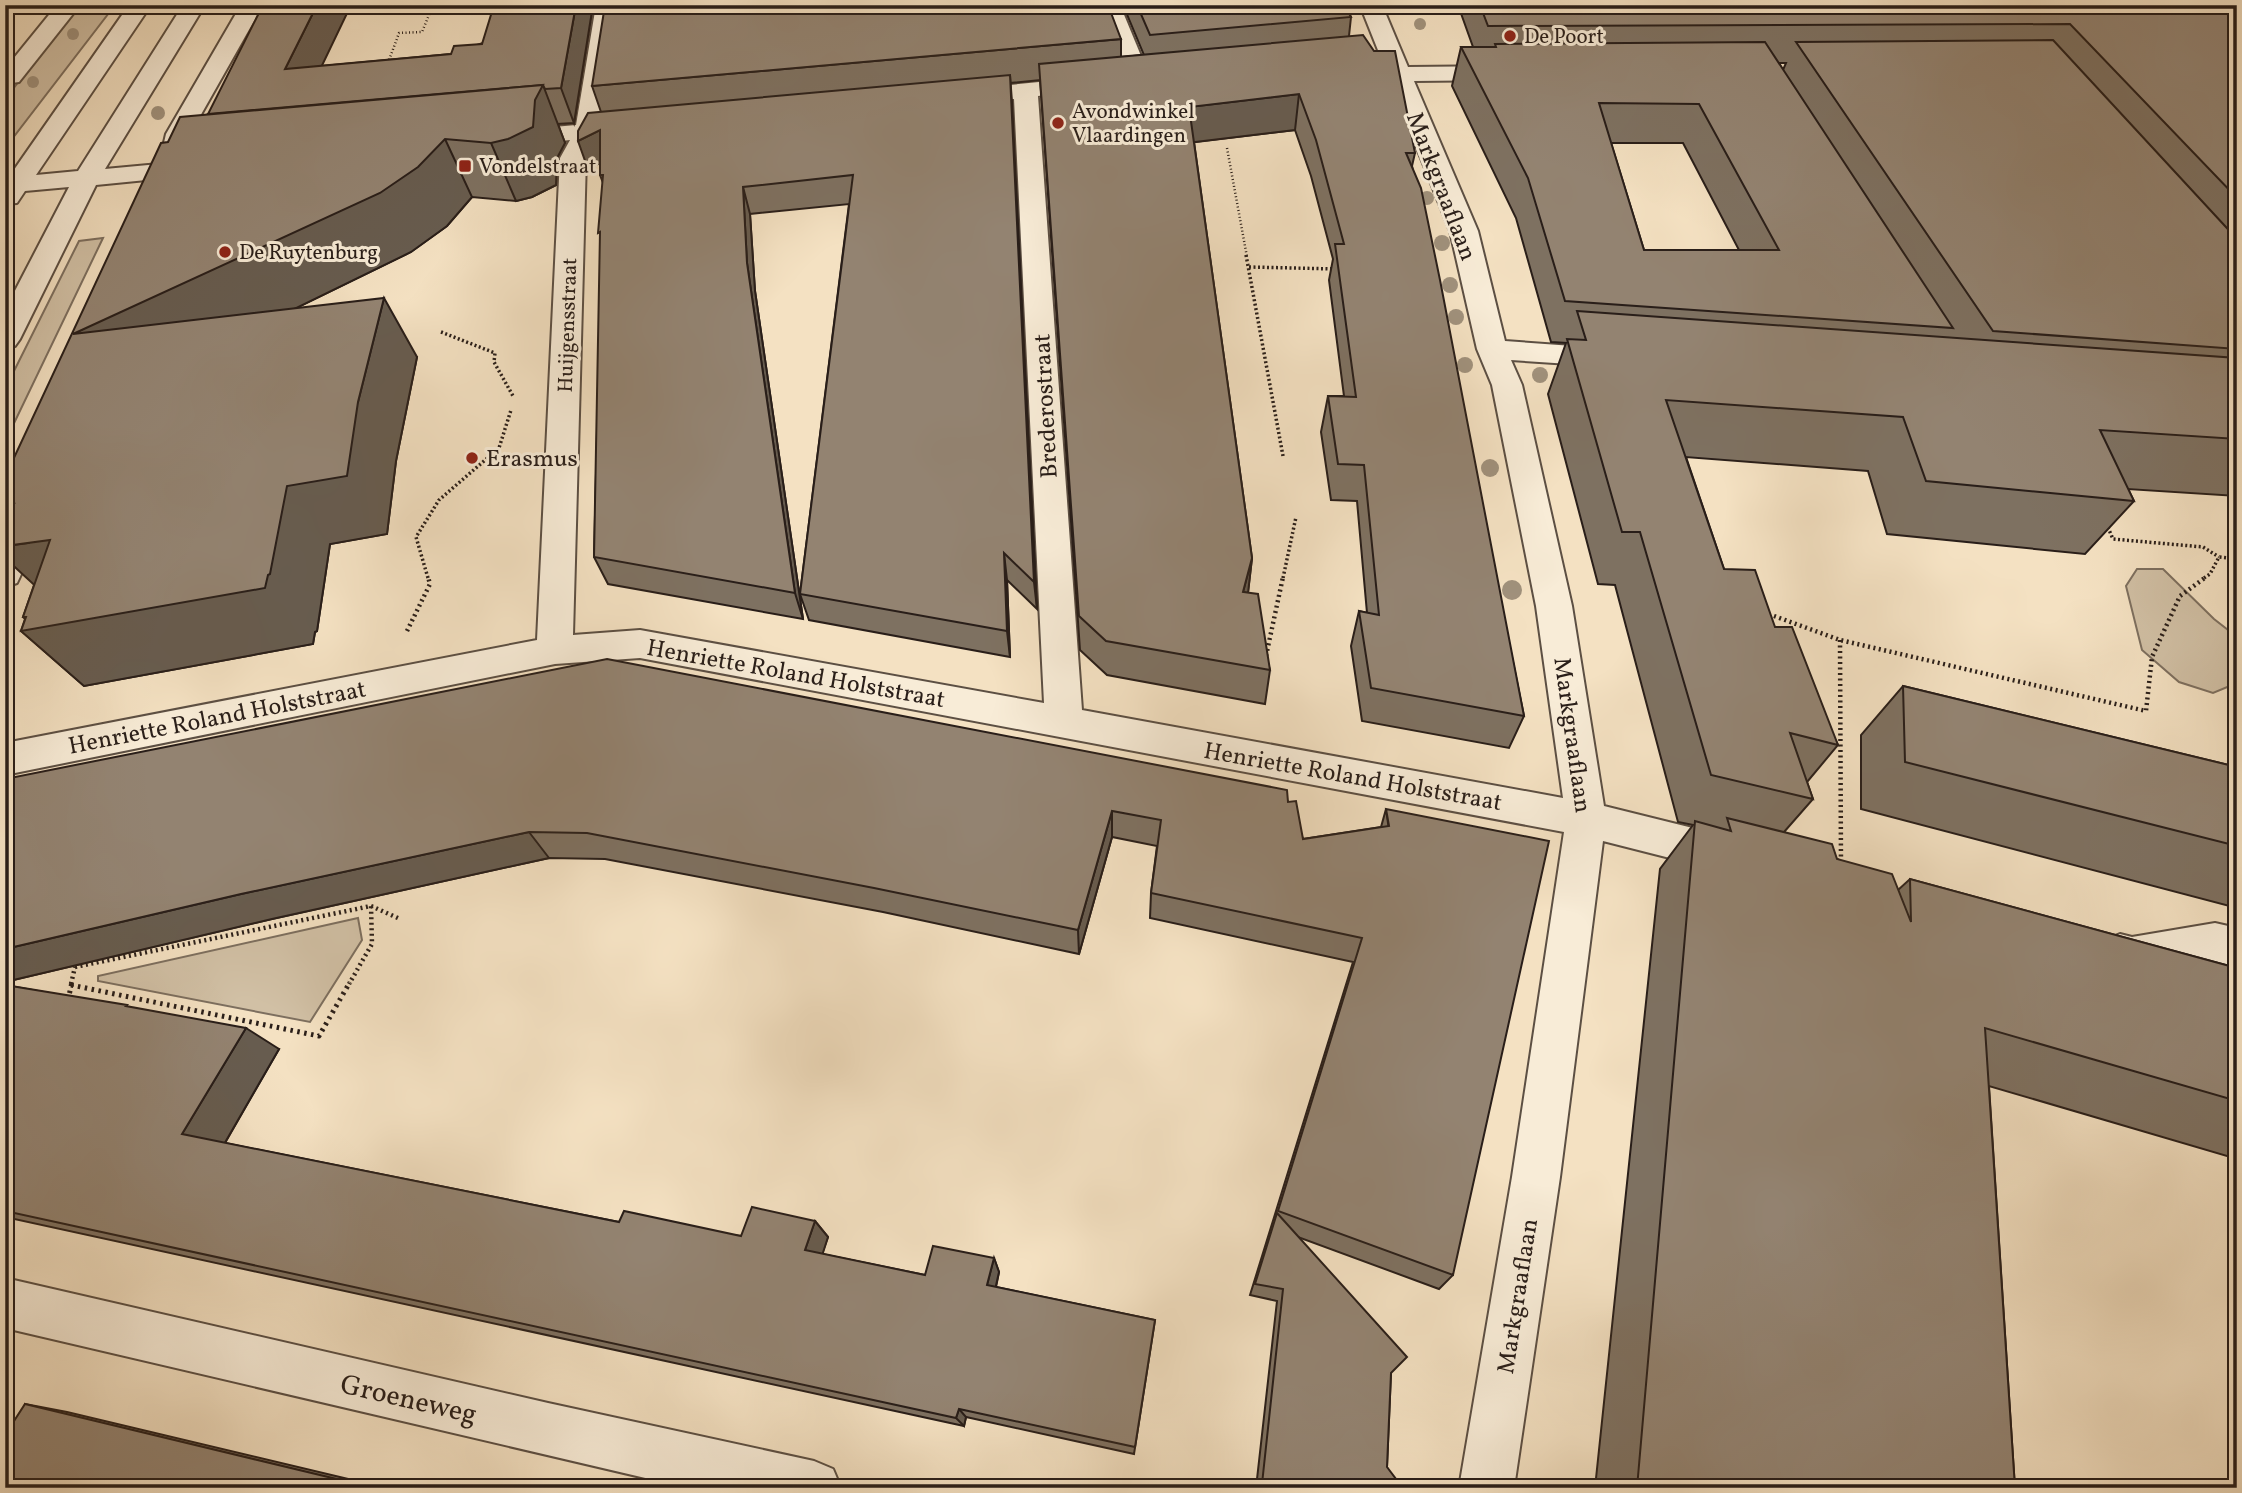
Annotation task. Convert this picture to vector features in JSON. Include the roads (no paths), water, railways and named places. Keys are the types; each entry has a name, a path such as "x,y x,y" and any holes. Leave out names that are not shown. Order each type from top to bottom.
{"street":[{"path":"8,77 69,5"},
{"path":"9,190 140,5"},
{"path":"5,339 87,178 194,5"},
{"path":"169,185 178,134 252,5"},
{"name":"Huijgensstraat","path":"555,650 554,617 573,158 587,131 607,5"},
{"path":"1109,5 1139,80"},
{"name":"Markgraaflaan","path":"1371,5 1386,63 1464,231 1492,349 1507,385 1554,606 1586,819 1536,1177 1486,1488"},
{"path":"1386,63 1524,73"},
{"path":"930,99 1166,77"},
{"name":"Brederostraat","path":"1026,90 1064,722"},
{"path":"483,141 655,125"},
{"path":"9,190 87,178 169,185 222,167"},
{"path":"1492,349 1641,359"},
{"path":"5,574 43,490"},
{"name":"Henriette Roland Holststraat","path":"5,759 555,650 640,644 1586,819 1760,863"},
{"path":"2078,943 2132,957 2215,943 2237,948"},
{"name":"Groeneweg","path":"5,1303 548,1430 814,1488"}],"place":[{"name":"De Poort","path":"1510,36"},
{"name":"Avondwinkel Vlaardingen","path":"1058,123"},
{"name":"Vondelstraat","path":"465,166"},
{"name":"De Ruytenburg","path":"225,252"},
{"name":"Erasmus","path":"472,458"}]}
